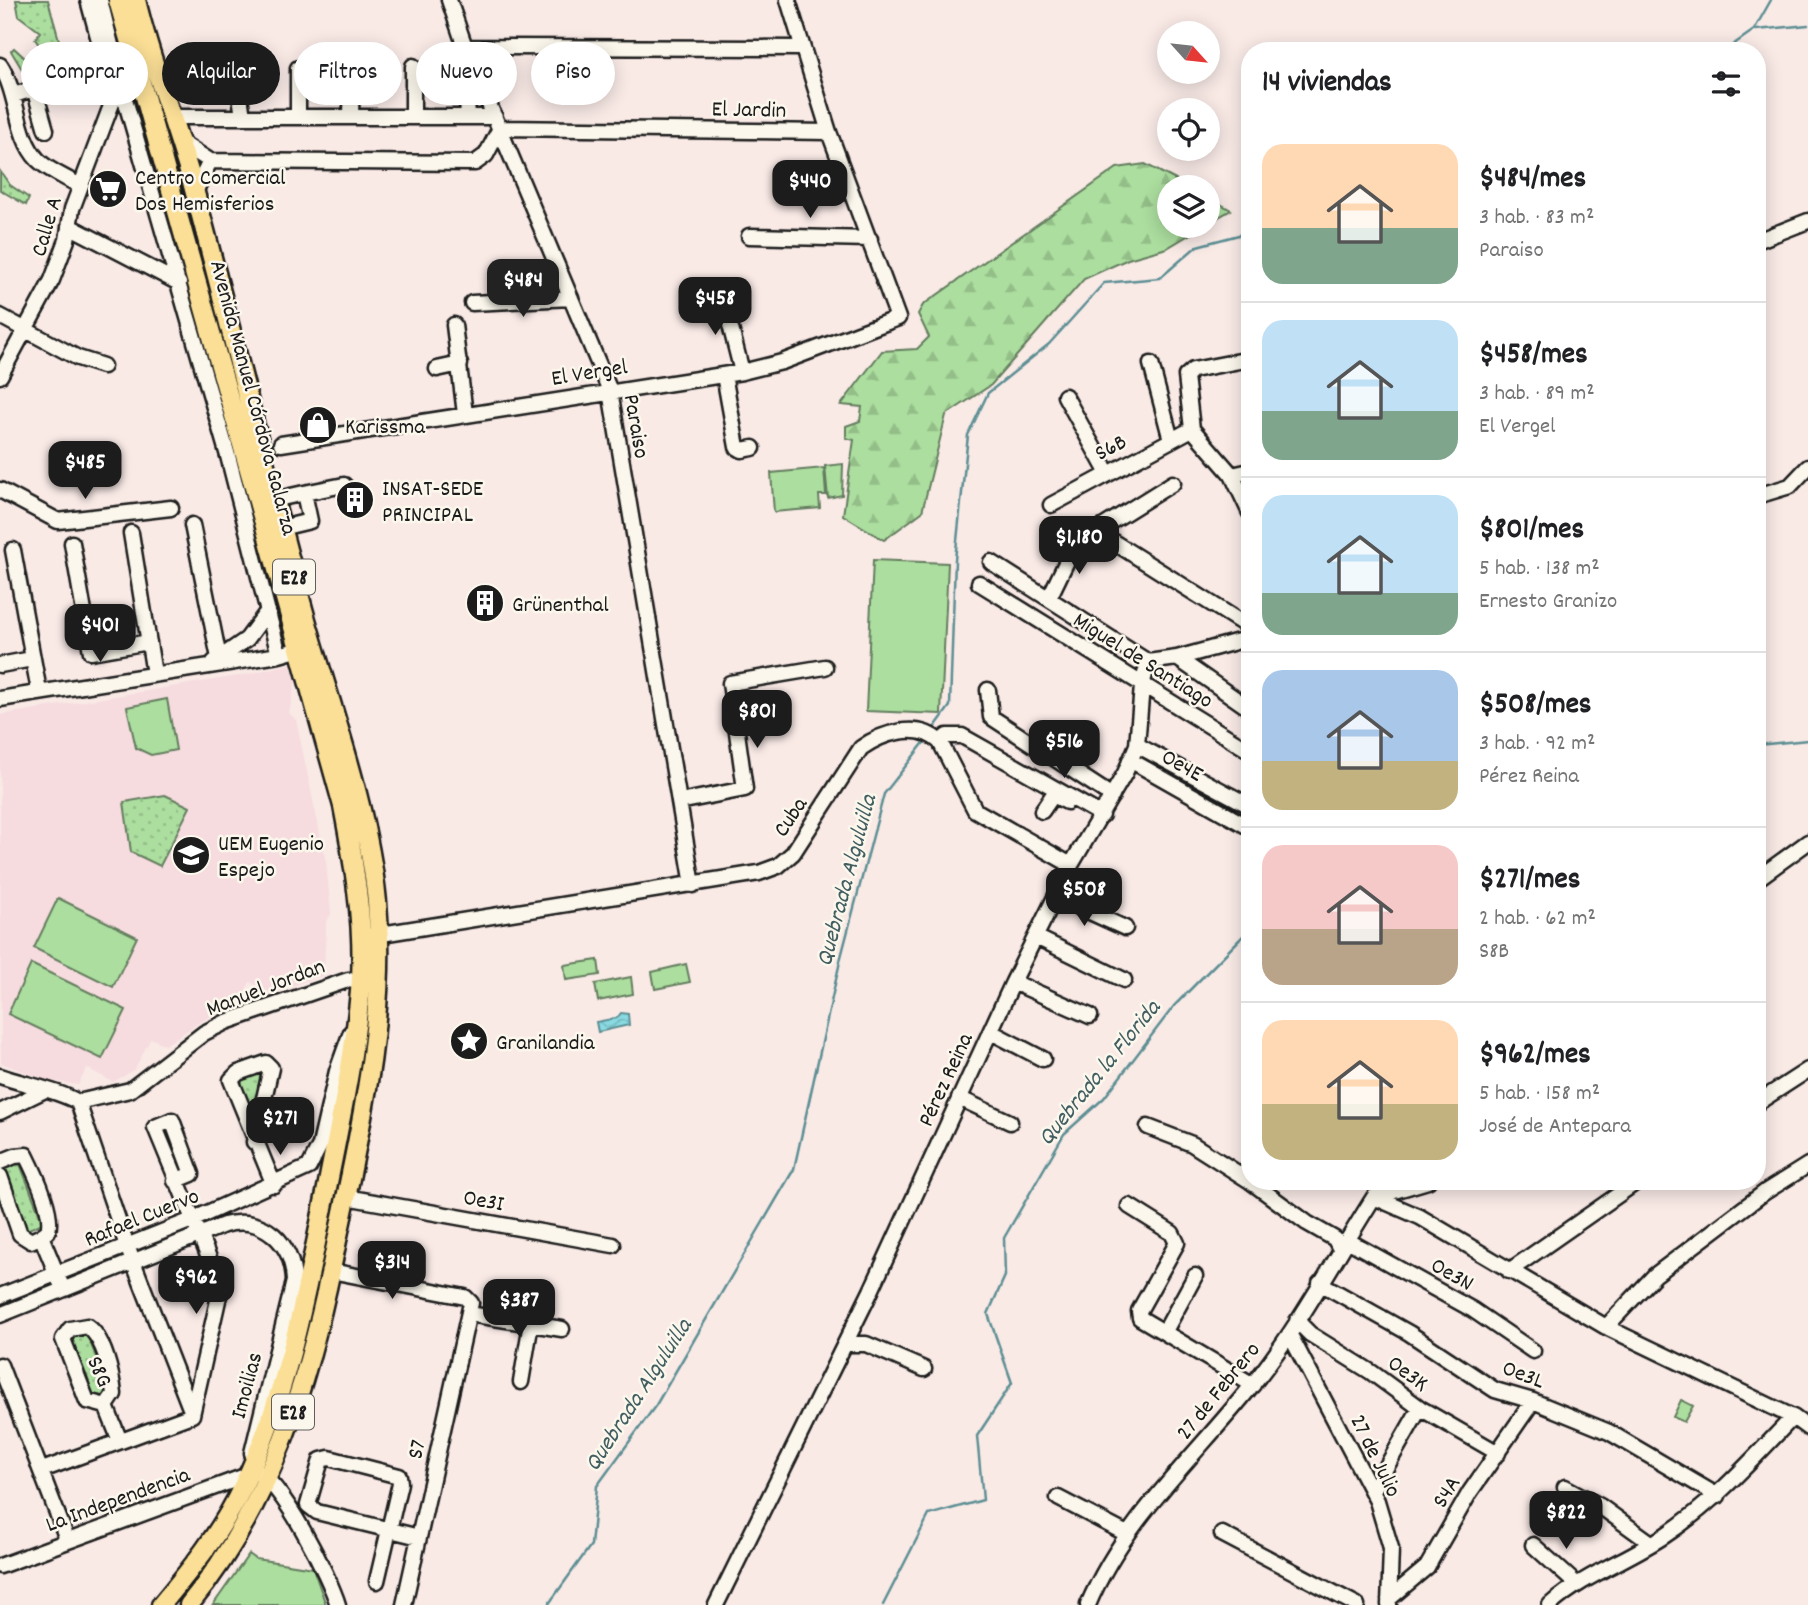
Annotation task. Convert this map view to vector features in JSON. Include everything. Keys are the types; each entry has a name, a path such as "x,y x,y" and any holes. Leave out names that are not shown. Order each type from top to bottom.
{"main road":[{"name":"Avenida Manuel Córdova Galarza","path":"118,0 235,454 255,524 300,649 342,806 377,989 374,1039 346,1197 308,1372 268,1477 248,1518 212,1577 189,1605"},
{"name":"Avenida Manuel Córdova Galarza","path":"136,0 195,192 273,500 359,807 373,872 369,936 336,1142 290,1360 273,1417 250,1472 216,1532 161,1605"}],"street":[{"path":"88,0 99,42"},
{"path":"100,0 110,42"},
{"name":"Paraiso","path":"449,0 464,42"},
{"path":"749,236 870,239 829,132 788,0"},
{"path":"517,47 801,48"},
{"path":"0,65 14,95 27,143 36,158 80,186"},
{"path":"413,66 413,117"},
{"path":"14,95 21,93"},
{"path":"39,105 46,130"},
{"name":"Calle A","path":"0,376 52,280 80,186 111,105"},
{"path":"127,105 179,283 235,454"},
{"path":"241,105 243,117"},
{"path":"298,105 298,117"},
{"path":"351,105 351,117"},
{"path":"467,105 468,117"},
{"name":"Paraiso","path":"490,105 610,391 693,884"},
{"name":"El Jardin","path":"172,117 468,117 498,123 829,132"},
{"path":"179,141 210,160 475,163 486,155 498,123"},
{"path":"195,192 210,160"},
{"path":"1766,237 1808,221"},
{"path":"69,226 179,283"},
{"name":"El Vergel","path":"281,444 724,375 782,362 898,318 870,239"},
{"path":"693,293 719,293 723,297 742,372"},
{"path":"472,303 571,298"},
{"path":"0,316 78,358 103,366"},
{"path":"454,325 465,414"},
{"path":"1241,361 1189,372 1186,376 1192,429 1241,471"},
{"path":"437,369 460,364"},
{"path":"1151,364 1171,440"},
{"path":"724,375 737,447 742,450 753,448"},
{"path":"1065,396 1107,472"},
{"name":"S6B","path":"1051,505 1107,472 1192,429"},
{"path":"1766,493 1790,486 1808,467"},
{"path":"1173,483 1096,531 1241,622"},
{"path":"273,500 344,485"},
{"path":"0,490 58,521 171,508"},
{"path":"281,528 310,520 304,492"},
{"path":"255,524 267,612 279,655"},
{"path":"192,525 219,658"},
{"path":"131,533 154,674"},
{"path":"1050,596 1077,540"},
{"path":"72,543 92,657 149,642"},
{"path":"13,550 39,691"},
{"path":"990,562 1050,596 1148,662 1177,658 1241,640"},
{"name":"Miguel de Santiago","path":"979,583 1241,746"},
{"path":"207,667 247,639 267,612"},
{"path":"0,699 279,655 300,649"},
{"path":"1177,658 1241,703"},
{"path":"0,665 32,659"},
{"name":"Pérez Reina","path":"716,1605 845,1344 1013,982 1071,864 1100,818 1130,761 1137,745 1142,686 1148,662"},
{"path":"679,802 745,789 730,683 825,667"},
{"path":"988,690 991,717 1112,796"},
{"name":"Cuba","path":"369,936 760,873 778,866 793,853 861,748 875,738 915,731 935,737 940,742 947,736 962,736 1100,818"},
{"path":"940,742 975,810 1071,864"},
{"path":"1137,745 1241,801"},
{"name":"Oe4E","path":"1130,761 1241,823"},
{"path":"1042,811 1053,795 1100,818"},
{"path":"1766,872 1808,842"},
{"path":"1057,897 1125,928"},
{"path":"1036,937 1124,980"},
{"name":"Manuel Jordan","path":"78,1102 130,1090 204,1033 226,1022 320,988 348,980 361,980"},
{"path":"361,980 377,989"},
{"path":"1013,982 1090,1016"},
{"name":"Rafael Cuervo","path":"0,1296 130,1253 192,1220 298,1174 315,1158 337,1071 355,1021"},
{"path":"992,1032 1043,1059"},
{"path":"254,1142 271,1068 266,1063 238,1073 231,1080 254,1142 274,1185"},
{"path":"1766,1097 1808,1070"},
{"path":"0,1076 43,1091 64,1094 78,1102 130,1253 192,1415"},
{"path":"0,1112 43,1091"},
{"path":"959,1098 1010,1122"},
{"name":"Oe3N","path":"1148,1127 1192,1144 1241,1175"},
{"path":"0,1162 15,1156 26,1156 35,1171 50,1220 48,1231 31,1241 20,1234 0,1176"},
{"path":"1606,1326 1655,1275 1765,1192 1808,1165"},
{"path":"175,1181 221,1287 192,1415"},
{"name":"Oe3N","path":"1262,1190 1343,1245 1473,1310 1533,1351"},
{"name":"27 de Febrero","path":"1088,1605 1127,1534 1253,1385 1294,1328 1376,1190"},
{"path":"1374,1197 1398,1190"},
{"path":"1509,1271 1625,1190"},
{"name":"Oe3I","path":"346,1197 613,1245"},
{"path":"1374,1197 1420,1217 1606,1326 1793,1417 1808,1428"},
{"path":"1129,1206 1176,1237 1177,1242 1139,1311 1140,1318 1253,1385"},
{"name":"Imoilias","path":"0,1315 64,1291 130,1253 232,1223 253,1223 268,1229 281,1240 293,1268 289,1307 252,1447 250,1472"},
{"path":"41,1236 64,1291"},
{"path":"331,1271 465,1297 470,1309 562,1329"},
{"path":"1165,1331 1195,1276"},
{"name":"Oe3L","path":"1320,1283 1409,1333 1495,1390 1533,1401 1626,1440 1718,1496"},
{"name":"S7","path":"404,1605 470,1309"},
{"path":"521,1382 531,1323"},
{"name":"S8G","path":"106,1406 88,1401 63,1339 70,1329 91,1328 107,1363 114,1389 106,1406 120,1441"},
{"name":"Oe3K","path":"1294,1328 1310,1334 1371,1372 1420,1408 1498,1453"},
{"name":"27 de Julio","path":"1294,1328 1372,1492 1391,1548 1389,1602"},
{"path":"845,1344 866,1344 924,1369"},
{"path":"0,1365 3,1381 42,1470 67,1539"},
{"name":"S4A","path":"1389,1602 1427,1567 1470,1492 1533,1401"},
{"path":"1372,1492 1420,1408"},
{"path":"42,1470 192,1415"},
{"path":"1550,1605 1575,1583 1651,1543 1718,1496 1793,1417"},
{"path":"377,1581 390,1531 399,1476 329,1458 321,1460 308,1505 311,1510 390,1531 419,1537"},
{"path":"250,1472 268,1477 331,1581 338,1605"},
{"name":"La Independencia","path":"0,1566 250,1472"},
{"path":"1565,1487 1600,1506 1651,1543"},
{"path":"1058,1499 1127,1534"},
{"path":"1222,1534 1357,1605"},
{"path":"1533,1545 1575,1583"}],"shaded area":[{"path":"290,664 296,678 289,713 296,720 326,862 331,914 326,922 324,975 271,993 250,982 240,1001 200,1022 165,1045 151,1038 134,1070 113,1082 87,1068 78,1085 47,1080 1,1063 0,715 244,675"}],"green space":[{"path":"16,0 48,0 60,42 37,42 35,39 40,32 19,16"},
{"path":"14,48 21,54 21,67 11,51"},
{"path":"1145,164 1166,175 1157,175 1157,238 1184,238 1167,248 1128,259 1084,279 991,385 946,415 922,512 884,540 843,515 854,440 846,438 846,426 860,421 862,407 841,405 882,351 917,349 929,337 918,314 923,305 1117,168"},
{"path":"0,171 10,185 29,198 26,205 0,190"},
{"path":"1220,204 1231,210 1220,216"},
{"path":"843,464 842,495 828,498 825,466"},
{"path":"824,468 826,495 819,495 820,508 774,512 771,473"},
{"path":"873,560 948,563 941,714 866,711"},
{"path":"167,699 176,750 151,755 136,748 127,707"},
{"path":"165,795 190,807 160,866 131,852 124,802"},
{"path":"58,898 137,937 113,987 34,948"},
{"path":"598,960 600,975 566,980 564,965"},
{"path":"31,964 126,1010 102,1059 8,1014"},
{"path":"686,964 690,982 655,989 652,972"},
{"path":"631,977 633,994 598,1001 595,984"},
{"path":"266,1070 254,1125 238,1079"},
{"path":"18,1159 43,1223 24,1231 0,1169"},
{"path":"86,1332 112,1396 92,1403 68,1338"},
{"path":"1681,1400 1693,1406 1684,1422 1673,1417"},
{"path":"249,1554 256,1559 313,1568 326,1605 213,1605"}],"water":[{"path":"621,1013 628,1014 629,1025 598,1032 596,1022 617,1018"}],"waterway":[{"name":"Quebrada Alguluilla","path":"1737,42 1754,30 1771,0"},
{"path":"1756,30 1808,25"},
{"name":"Quebrada Alguluilla","path":"932,731 950,706 955,560 968,435 988,393 1049,344 1104,283 1160,278 1197,246 1241,234"},
{"name":"Quebrada Alguluilla","path":"548,1605 591,1545 597,1486 656,1405 794,1169 841,957 884,794 926,740"},
{"name":"Quebrada la Florida","path":"1766,744 1808,740"},
{"name":"Quebrada la Florida","path":"883,1605 929,1515 983,1500 977,1436 1012,1383 988,1314 1005,1276 1004,1238 1064,1134 1104,1098 1174,1006 1241,938"}],"place":[{"name":"Centro Comercial Dos Hemisferios","path":"108,189"},
{"name":"Karissma","path":"318,425"},
{"name":"INSAT-SEDE PRINCIPAL","path":"355,500"},
{"name":"Grünenthal","path":"485,603"},
{"name":"UEM Eugenio Espejo","path":"191,855"},
{"name":"Granilandia","path":"469,1041"}]}
